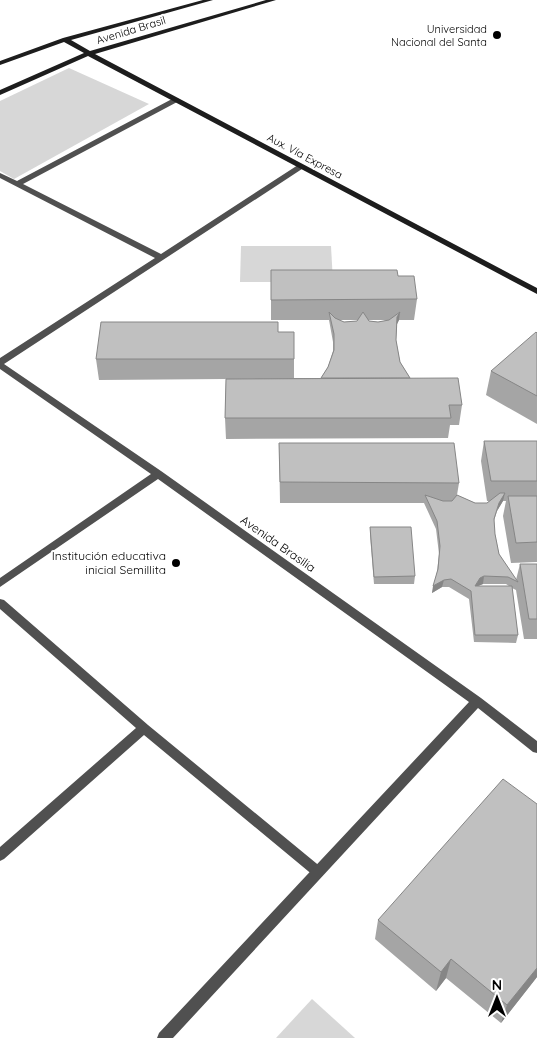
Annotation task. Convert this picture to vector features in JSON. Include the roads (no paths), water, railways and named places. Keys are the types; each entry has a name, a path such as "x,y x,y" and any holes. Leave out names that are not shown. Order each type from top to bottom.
{"main road":[{"name":"Avenida Brasil","path":"0,64 65,38 210,0"},
{"name":"Avenida Brasil","path":"0,93 87,54 273,0"},
{"name":"Aux. Vía Expresa","path":"65,38 87,54 175,101 537,290"}],"street":[{"path":"17,184 175,101"},
{"path":"0,363 302,167"},
{"path":"0,175 162,258"},
{"name":"Avenida Brasilia","path":"0,363 476,701 537,748"},
{"path":"0,583 158,474"},
{"path":"0,603 144,728 318,872"},
{"path":"164,1038 476,701"},
{"path":"0,855 144,728"}],"place":[{"name":"Universidad Nacional del Santa","path":"497,35"},
{"name":"Institución educativa inicial Semillita","path":"176,563"}]}
